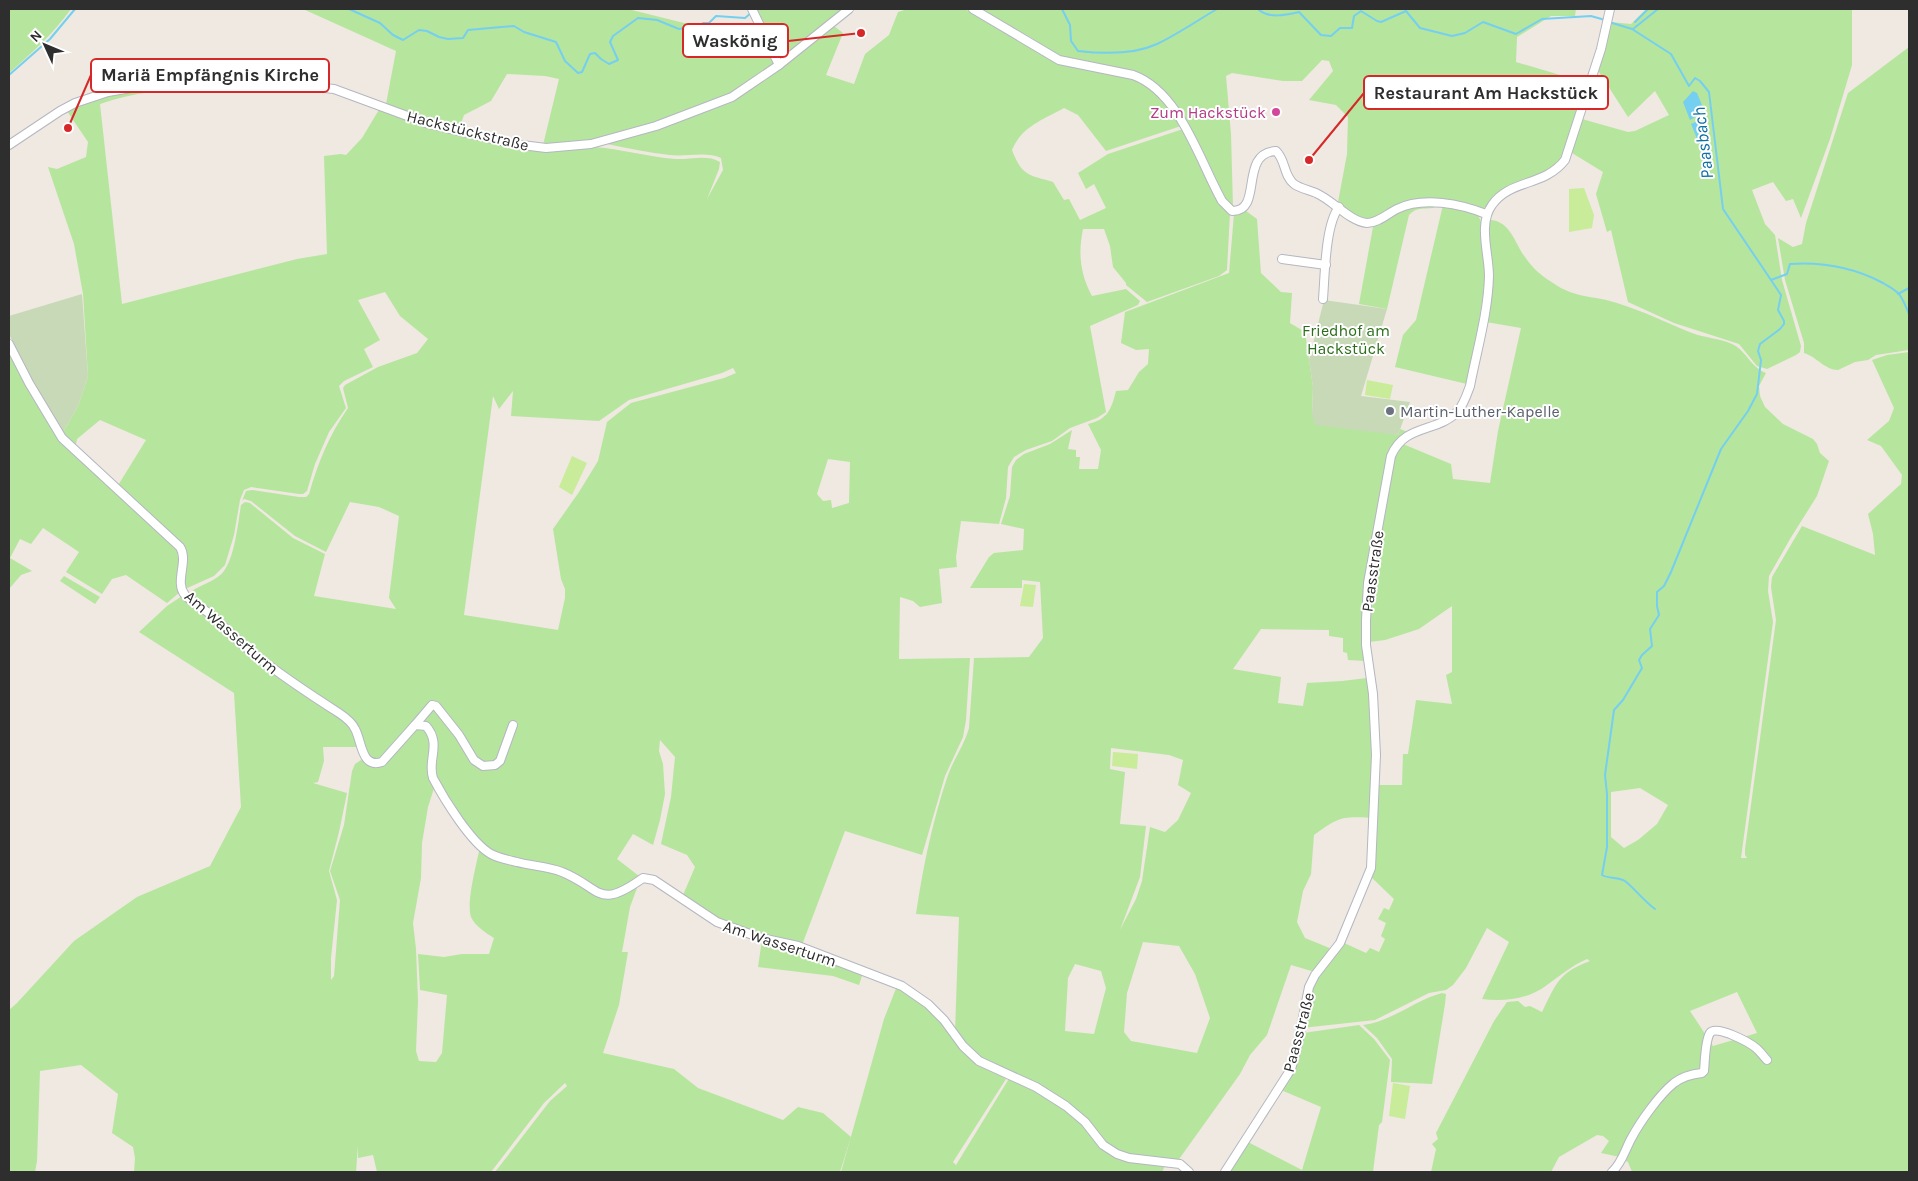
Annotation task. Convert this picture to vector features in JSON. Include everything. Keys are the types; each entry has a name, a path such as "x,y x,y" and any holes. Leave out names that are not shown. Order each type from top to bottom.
{"street":[{"name":"Hackstückstraße","path":"9,145 60,111 75,103 108,92 148,85 202,82 287,84 334,89 429,124 523,146 546,148 591,144 631,134 701,110 744,90 849,9"},
{"path":"973,9 1059,60 1133,75 1142,78 1153,86 1166,98 1177,114 1222,201 1232,211 1238,211 1244,207 1249,198 1253,170 1257,161 1265,153 1276,151 1280,155 1285,173 1292,183 1318,194 1358,221 1369,223 1375,222 1398,208 1414,203 1447,203 1486,214 1492,204 1512,188 1526,185 1552,173 1565,160 1608,17"},
{"path":"754,11 779,64"},
{"path":"1323,299 1330,226 1334,214 1339,207"},
{"name":"Paasstraße","path":"1224,1172 1291,1070 1309,987 1315,975 1340,943 1353,907 1371,868 1376,755 1373,694 1366,645 1368,583 1389,468 1395,446 1405,437 1450,417 1458,411 1465,400 1470,386 1488,293 1486,214"},
{"path":"1282,258 1326,264"},
{"name":"Am Wasserturm","path":"9,344 29,383 62,438 180,547 183,557 182,588 185,595 208,612 244,646 350,722 356,730 365,758 369,762 377,764 382,762 432,705 436,706 459,735 474,760 480,766 495,766 500,760 513,725"},
{"name":"Am Wasserturm","path":"415,725 425,725 432,734 435,750 431,773 436,785 466,831 490,854 560,871 578,880 597,894 608,896 631,886 643,878 654,880 723,924 761,938 798,946 902,986 928,1004 944,1020 962,1046 979,1061 1036,1087 1066,1106 1085,1122 1103,1145 1117,1154 1129,1158 1180,1164 1189,1172"},
{"path":"1612,1172 1635,1133 1674,1083 1691,1074 1704,1071 1706,1051 1710,1033 1713,1030 1719,1029 1751,1045 1767,1060"}],"green space":[{"path":"9,9 71,9 42,43 9,73"},
{"path":"303,9 628,9 724,33 733,58 766,42 777,63 730,95 655,123 584,143 543,145 559,79 545,76 507,74 491,101 464,115 459,129 386,104 396,51"},
{"path":"754,9 845,9 788,55 781,57 777,55"},
{"path":"908,9 965,9 1052,59 1073,66 1134,77 1158,92 1170,106 1181,126 1106,151 1078,115 1064,108 1034,124 1016,142 1012,150 1023,170 1032,176 1053,182 1064,200 1069,199 1080,220 1106,208 1094,184 1086,189 1078,173 1108,154 1180,130 1183,130 1210,187 1230,213 1227,270 1219,276 1147,302 1126,285 1113,267 1110,246 1104,229 1083,229 1081,263 1085,280 1092,296 1126,289 1140,301 1138,305 1090,326 1106,412 1097,418 1070,428 1052,441 1026,450 1014,457 1008,467 1006,498 999,524 961,521 956,557 957,567 939,569 942,603 920,607 913,601 900,597 899,659 970,658 963,737 945,776 922,855 845,831 802,945 756,934 709,914 683,895 695,867 687,855 661,844 671,797 675,757 660,740 659,751 663,764 665,794 653,845 633,834 617,859 639,876 618,890 608,892 599,890 563,870 491,852 468,830 436,782 428,807 422,843 421,878 413,923 418,1001 416,1051 419,1061 436,1062 442,1053 447,995 420,990 418,954 444,957 462,954 489,954 494,938 475,923 470,911 472,882 480,847 490,856 507,862 562,874 596,896 608,899 637,888 630,907 622,952 628,952 619,1005 603,1053 674,1069 698,1088 783,1120 798,1107 823,1113 851,1137 840,1172 495,1172 550,1101 567,1086 565,1083 544,1103 491,1172 377,1172 373,1155 358,1158 358,1145 356,1172 134,1172 135,1158 133,1147 112,1133 118,1094 81,1065 40,1071 35,1172 9,1172 9,1010 74,941 137,897 210,866 241,807 234,693 139,632 167,606 182,596 208,615 261,661 318,699 356,731 359,747 323,747 324,761 318,782 313,783 347,793 329,871 337,900 331,958 331,980 334,976 340,900 330,871 344,825 352,771 355,764 361,760 371,764 379,764 374,758 364,755 359,729 319,696 268,662 188,594 219,576 224,571 232,554 241,505 245,502 250,503 293,538 325,554 314,596 396,609 389,598 399,516 379,507 350,502 326,552 295,536 251,501 244,499 242,501 246,491 252,490 306,497 309,494 320,460 348,408 343,388 345,385 378,367 417,353 428,339 400,316 385,292 358,300 380,340 364,349 373,367 344,381 339,386 346,408 329,432 315,464 307,491 299,494 251,487 244,490 225,565 214,576 185,589 183,549 117,487 146,440 100,420 77,439 75,449 62,434 78,406 88,376 83,294 74,244 48,167 57,169 86,157 88,142 67,111 98,97 115,93 150,88 203,86 138,94 100,104 122,304 297,259 327,254 324,156 346,155 362,138 380,108 417,122 495,143 514,146 550,150 595,147 665,158 709,158 720,162 707,199 723,170 721,158 709,155 662,154 607,144 656,130 733,102 834,26 843,33 826,75 854,84 865,54 889,35 898,12","holes":["733,368 736,373 724,378 631,403 607,422 598,461 553,529 561,579 565,589 565,598 558,630 464,615 493,396 499,409 513,391 511,416 599,421 629,400 722,373","828,459 850,462 849,503 832,508 831,500 823,501 817,494"]},
{"path":"981,9 1576,9 1575,16 1551,16 1517,37 1516,62 1587,83 1563,158 1551,172 1500,191 1482,209 1442,200 1417,199 1403,204 1381,217 1367,221 1360,219 1338,202 1347,154 1348,117 1336,105 1309,100 1333,71 1329,61 1322,60 1302,81 1283,81 1232,73 1226,76 1231,134 1233,207 1223,198 1172,101 1160,86 1135,71 1068,59 1053,53 1030,37"},
{"path":"1646,9 1852,9 1852,65 1830,139 1801,218 1793,199 1786,201 1773,182 1752,190 1765,224 1775,235 1782,280 1801,346 1800,352 1796,355 1767,369 1757,366 1739,344 1674,323 1628,302 1611,230 1607,232 1596,194 1603,172 1572,153 1582,119 1628,132 1635,131 1669,115 1655,91 1628,117 1597,69 1610,22 1631,24"},
{"path":"1909,47 1909,350 1876,355 1868,360 1855,362 1838,370 1833,369 1804,353 1804,343 1785,280 1778,238 1793,247 1802,244 1806,223 1848,93"},
{"path":"1584,188 1594,215 1592,228 1569,232 1569,189"},
{"path":"1437,205 1433,208 1417,210 1409,215 1387,309 1359,304 1373,227 1407,207"},
{"path":"1443,205 1478,215 1482,224 1486,277 1467,384 1395,367 1403,335 1416,320"},
{"path":"1246,211 1257,219 1261,273 1281,292 1292,293 1290,323 1305,332 1313,387 1312,414 1398,435 1400,429 1408,432 1394,443 1389,455 1368,567 1365,661 1348,660 1347,653 1343,652 1343,638 1329,636 1329,630 1261,629 1233,669 1281,677 1278,703 1303,706 1307,683 1367,678 1374,754 1370,818 1352,817 1340,819 1314,835 1311,874 1303,891 1297,922 1305,938 1332,949 1315,972 1291,965 1267,1035 1250,1055 1240,1074 1177,1162 1130,1157 1104,1144 1068,1105 980,1060 955,1032 959,917 916,914 932,828 949,771 969,728 974,658 1029,657 1043,638 1040,582 1022,580 1022,588 970,588 989,557 994,553 1023,550 1024,529 1001,524 1010,496 1012,467 1016,460 1024,454 1050,444 1072,430 1068,449 1076,450 1076,457 1080,457 1079,469 1098,469 1101,450 1088,424 1095,422 1108,413 1116,391 1128,390 1139,372 1148,364 1149,349 1136,350 1121,343 1125,312 1229,273 1234,214","holes":["1111,748 1169,755 1183,760 1178,785 1191,793 1178,820 1165,832 1150,827 1142,881 1136,899 1120,930 1140,877 1146,826 1120,824 1125,772 1110,769","1143,942 1179,946 1195,974 1210,1018 1197,1053 1131,1041 1124,1032 1127,993","1075,964 1101,971 1106,988 1094,1034 1065,1031 1068,978"]},
{"path":"1491,220 1498,222 1508,229 1531,265 1545,278 1569,292 1627,306 1692,333 1722,340 1737,347 1756,367 1766,373 1759,386 1760,396 1765,407 1783,424 1813,439 1820,453 1829,461 1817,496 1769,576 1768,591 1773,622 1741,858 1747,858 1745,849 1776,620 1771,587 1772,577 1802,526 1875,555 1873,534 1868,514 1901,484 1902,475 1881,446 1867,440 1889,421 1894,408 1872,360 1887,355 1909,352 1909,1172 1632,1172 1628,1162 1622,1160 1648,1115 1665,1096 1671,1084 1643,1119 1620,1157 1601,1153 1609,1141 1603,1136 1597,1135 1559,1157 1551,1172 1431,1172 1436,1149 1432,1144 1438,1139 1436,1133 1494,1021 1507,1002 1518,1001 1525,1007 1530,1006 1542,1012 1559,980 1579,965 1590,961 1587,959 1581,962 1532,994 1507,1000 1482,999 1509,942 1487,928 1466,968 1453,985 1446,990 1429,993 1375,1020 1302,1028 1306,1006 1314,983 1342,942 1366,953 1370,948 1379,952 1385,939 1381,936 1386,923 1378,919 1384,908 1389,910 1394,899 1371,877 1374,866 1377,785 1402,785 1403,754 1408,754 1416,700 1452,704 1446,675 1452,672 1452,606 1419,629 1385,640 1369,642 1370,598 1380,527 1398,447 1403,444 1451,464 1453,479 1490,483 1498,431 1521,328 1486,322 1492,278 1488,223","holes":["1640,788 1668,805 1657,824 1638,840 1624,848 1611,837 1611,792","1737,992 1757,1033 1713,1046 1690,1011"]},
{"path":"82,294 88,376 78,406 62,434 29,377 9,334 9,316"},
{"name":"Friedhof am Hackstück","path":"1324,300 1387,309 1361,396 1410,402 1398,435 1315,425 1312,414 1313,387 1309,360"},
{"path":"9,347 57,435 178,549 180,592 167,603 126,575 112,579 102,594 66,572 79,552 43,528 31,544 20,539 10,558 32,571 21,575 9,589"},
{"path":"1367,380 1393,385 1390,399 1365,395"},
{"path":"572,456 587,463 572,495 559,487"},
{"path":"64,576 100,597 95,604 60,581"},
{"path":"1024,584 1036,585 1033,607 1020,606"},
{"path":"1113,752 1138,754 1137,769 1112,766"},
{"path":"762,940 796,948 863,973 859,985 833,976 758,967"},
{"path":"897,986 913,994 941,1021 975,1063 1006,1079 953,1162 956,1165 1010,1077 1034,1088 1065,1107 1083,1124 1101,1146 1166,1164 1162,1172 841,1172 884,1019"},
{"path":"1442,993 1446,994 1445,1004 1432,1084 1391,1082 1392,1059 1377,1038 1363,1025 1383,1020"},
{"path":"1359,1025 1374,1039 1390,1060 1373,1172 1229,1172 1248,1142 1302,1170 1321,1107 1281,1090 1303,1033"},
{"path":"1393,1083 1410,1086 1405,1119 1389,1116"}],"water":[{"path":"1693,91 1697,93 1704,110 1690,120 1683,102"},
{"path":"1700,120 1704,122 1706,146 1703,148 1700,146 1691,124"}],"waterway":[{"name":"Paasbach","path":"9,75 50,39 75,9"},
{"name":"Paasbach","path":"349,9 380,23 393,35 403,40 419,30 448,39 463,38 468,30 514,26 524,32 556,42 565,61 578,73 582,72 590,54 595,53 609,64 618,60 610,42 613,36 638,18 657,20 679,29 691,27 696,29 703,23 709,23 716,16 745,18 751,13"},
{"name":"Paasbach","path":"1062,9 1070,25 1071,41 1078,51 1098,53 1128,52 1148,48 1217,9"},
{"name":"Paasbach","path":"1258,9 1272,15 1299,12 1321,35 1331,36 1340,28 1352,28 1354,16 1361,11 1381,22 1406,11 1420,28 1452,36 1465,33 1483,22 1516,34 1542,19 1591,16 1605,20"},
{"path":"1635,22 1648,9"},
{"path":"1633,29 1658,9"},
{"name":"Paasbach","path":"1609,22 1632,29 1671,54 1689,86 1695,78 1709,92 1723,209 1771,280 1787,274 1790,264 1826,265 1849,269 1883,283 1895,291 1901,297 1909,314"},
{"path":"1655,909 1625,881 1602,875 1607,847 1605,775 1614,710 1623,700 1642,668 1639,660 1652,646 1650,629 1659,615 1657,592 1664,586 1671,572 1721,449 1748,411 1757,394 1761,360 1758,351 1760,344 1784,324 1778,310 1781,295 1771,280"},
{"path":"1898,294 1909,288"}],"place":[{"name":"Waskönig","path":"861,33"},
{"name":"Zum Hackstück","path":"1276,112"},
{"name":"Mariä Empfängnis Kirche","path":"68,128"},
{"name":"Restaurant Am Hackstück","path":"1309,160"},
{"name":"Martin-Luther-Kapelle","path":"1390,411"}]}
